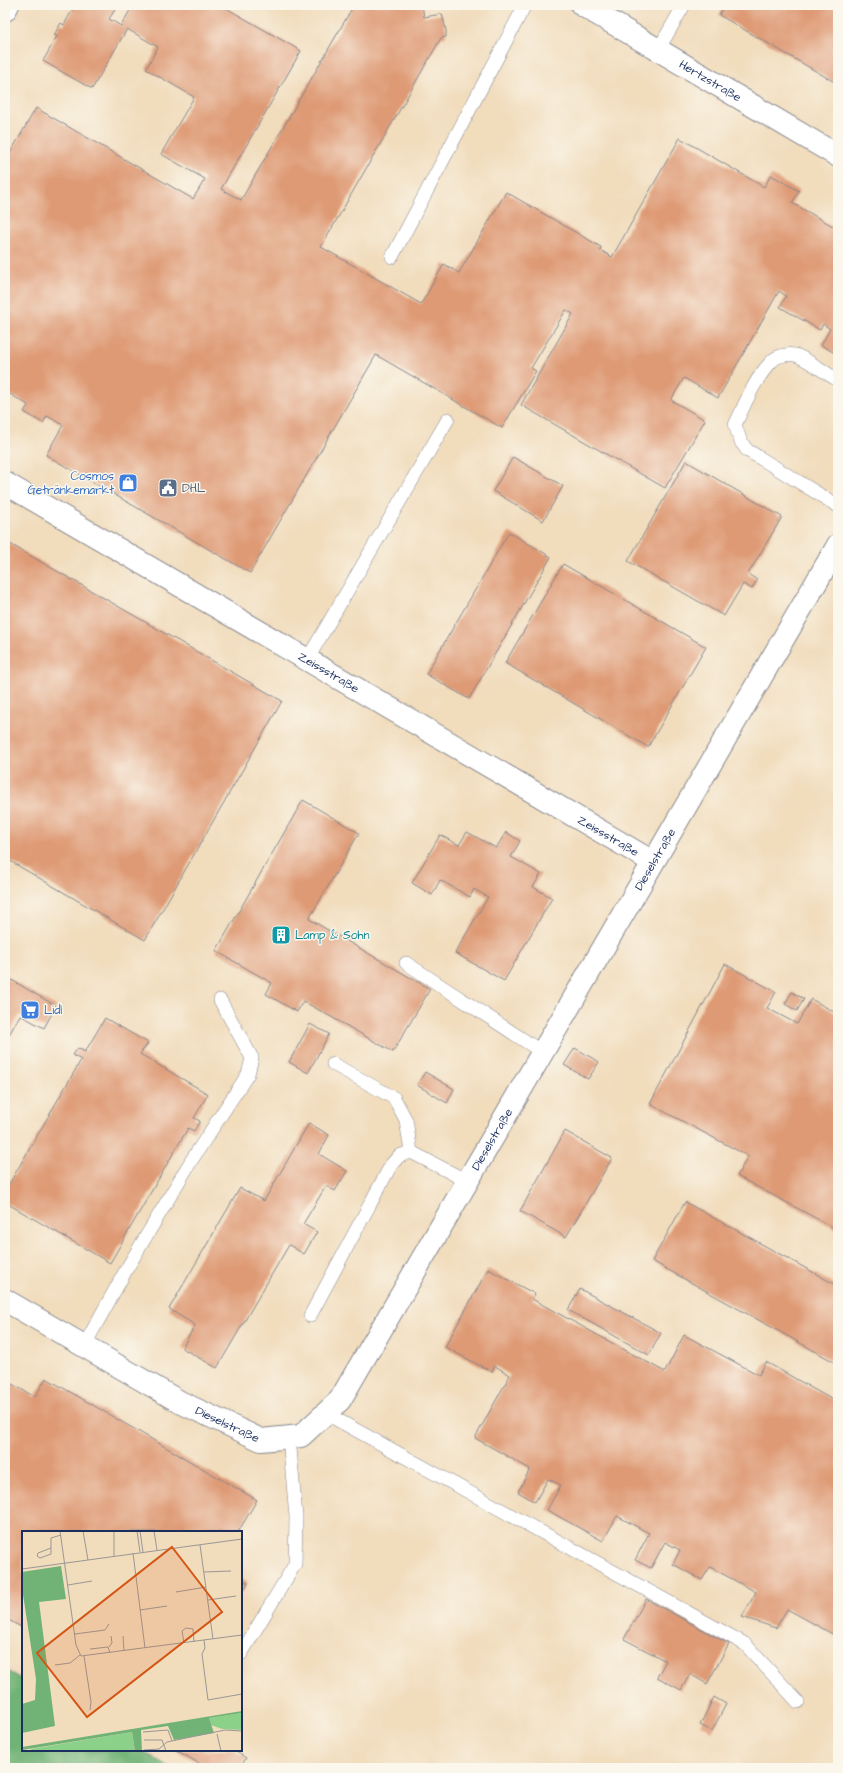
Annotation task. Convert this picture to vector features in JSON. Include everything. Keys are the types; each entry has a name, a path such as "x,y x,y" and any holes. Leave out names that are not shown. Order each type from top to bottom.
{"street":[{"path":"5,10 8,5"},
{"name":"Hertzstraße","path":"582,5 838,156"},
{"name":"Zeissstraße","path":"5,483 653,862"},
{"name":"Dieselstraße","path":"5,1300 180,1402 261,1440 301,1436 340,1400 838,545"}],"lane":[{"path":"392,257 525,5"},
{"path":"658,50 684,5"},
{"path":"838,380 797,356 780,356 773,360 761,376 735,425 741,442 747,450 838,506"},
{"path":"307,660 448,419"},
{"path":"406,963 542,1052"},
{"path":"84,1346 126,1270 179,1182 248,1074 252,1058 220,1000"},
{"path":"333,1064 394,1098 406,1120 411,1152"},
{"path":"310,1316 391,1165 400,1156 411,1152 467,1181"},
{"path":"325,1413 745,1644 798,1702"},
{"path":"242,1652 295,1564 296,1517 289,1437"}],"green space":[{"path":"5,1670 22,1679 22,1751 142,1751 171,1768 5,1768"}],"building":[{"path":"75,5 118,5 109,19 121,26 133,5 221,5 301,51 221,189 241,200 354,5 422,5 424,17 442,14 446,37 441,38 321,247 421,304 444,264 459,273 506,192 601,247 600,250 612,257 680,138 764,187 771,175 799,191 792,203 838,229 838,355 821,345 830,329 823,324 820,330 780,307 786,296 779,291 718,398 684,378 671,400 705,420 665,488 521,405 573,314 566,310 531,368 536,371 502,428 376,355 250,573 46,455 63,425 47,416 43,423 24,412 28,405 5,391 5,162 36,108 193,199 205,179 161,154 194,97 146,69 158,47 127,29 92,89 43,61 57,36 54,35 61,23 64,25"},
{"path":"724,5 838,5 838,84 719,15"},
{"path":"513,457 563,486 543,521 493,491"},
{"path":"686,461 782,517 748,574 757,580 752,589 743,584 724,616 628,561"},
{"path":"509,532 551,557 469,699 426,674"},
{"path":"5,541 282,701 145,940 5,858"},
{"path":"563,564 706,647 648,747 505,663"},
{"name":"Lamp & Sohn","path":"303,800 359,833 309,919 430,989 393,1052 303,1001 297,1012 266,994 272,983 216,951"},
{"path":"467,832 496,848 506,832 520,841 511,857 541,874 533,887 552,898 504,981 455,953 488,897 474,889 470,897 440,880 432,895 412,883 440,835 459,845"},
{"path":"725,964 776,992 767,1008 797,1024 811,999 838,1014 838,1230 737,1176 748,1156 650,1104"},
{"name":"Lidl","path":"5,976 56,1006 44,1028 20,1015 5,1042"},
{"path":"792,992 804,999 797,1011 785,1004"},
{"path":"105,1018 148,1043 140,1054 208,1094 194,1118 200,1121 194,1131 188,1128 110,1263 8,1204 5,1207 5,1191 81,1060 73,1055 78,1048 85,1052"},
{"path":"310,1024 329,1034 308,1073 289,1062"},
{"path":"575,1048 599,1062 588,1079 564,1065"},
{"path":"425,1072 454,1089 447,1103 417,1085"},
{"path":"309,1123 329,1135 319,1154 347,1171 335,1191 326,1186 303,1224 317,1232 304,1254 289,1245 217,1368 182,1348 195,1325 169,1309 240,1188 264,1201"},
{"path":"565,1131 612,1158 566,1237 520,1211"},
{"path":"685,1202 838,1286 838,1364 652,1261"},
{"path":"488,1269 535,1294 532,1299 665,1372 684,1335 759,1375 766,1362 838,1403 838,1637 787,1609 776,1628 742,1617 756,1592 710,1567 702,1580 673,1564 680,1550 665,1542 651,1568 635,1560 649,1533 617,1516 603,1541 547,1510 561,1485 548,1479 535,1502 518,1492 530,1469 475,1438 510,1375 495,1366 492,1372 445,1347"},
{"path":"580,1289 661,1333 649,1355 568,1310"},
{"path":"46,1378 257,1500 239,1531 22,1531 22,1627 5,1618 5,1380 35,1397"},
{"path":"242,1580 248,1583 242,1592"},
{"path":"646,1599 729,1644 707,1684 690,1674 681,1690 657,1677 666,1661 624,1639"},
{"path":"714,1697 726,1704 712,1731 700,1725"},
{"path":"178,1751 235,1751 246,1758 240,1768 207,1768"}],"place":[{"name":"Cosmos Getränkemarkt","path":"128,483"},
{"name":"DHL","path":"168,488"},
{"name":"Lamp & Sohn","path":"281,935"},
{"name":"Lidl","path":"30,1010"}]}
